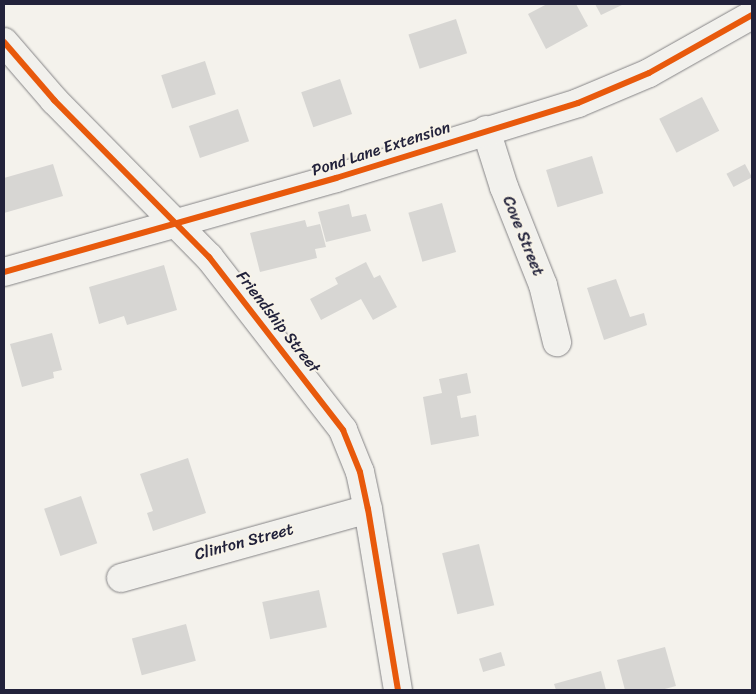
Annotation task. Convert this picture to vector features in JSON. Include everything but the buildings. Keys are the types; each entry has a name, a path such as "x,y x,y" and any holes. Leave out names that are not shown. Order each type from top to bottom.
{"street":[{"name":"Pond Lane Extension","path":"4,272 180,224 611,90 752,15"},
{"name":"Friendship Street","path":"4,42 54,100 180,224 235,289 342,430 360,472 368,509 398,690"},
{"name":"Cove Street","path":"486,130 504,187 543,285 558,342"},
{"name":"Clinton Street","path":"121,578 368,509"}],"cycle path":[{"path":"4,272 336,178 578,103 649,73 752,15"},
{"path":"4,42 54,100 209,257 343,430 360,472 368,509 398,690"}]}
